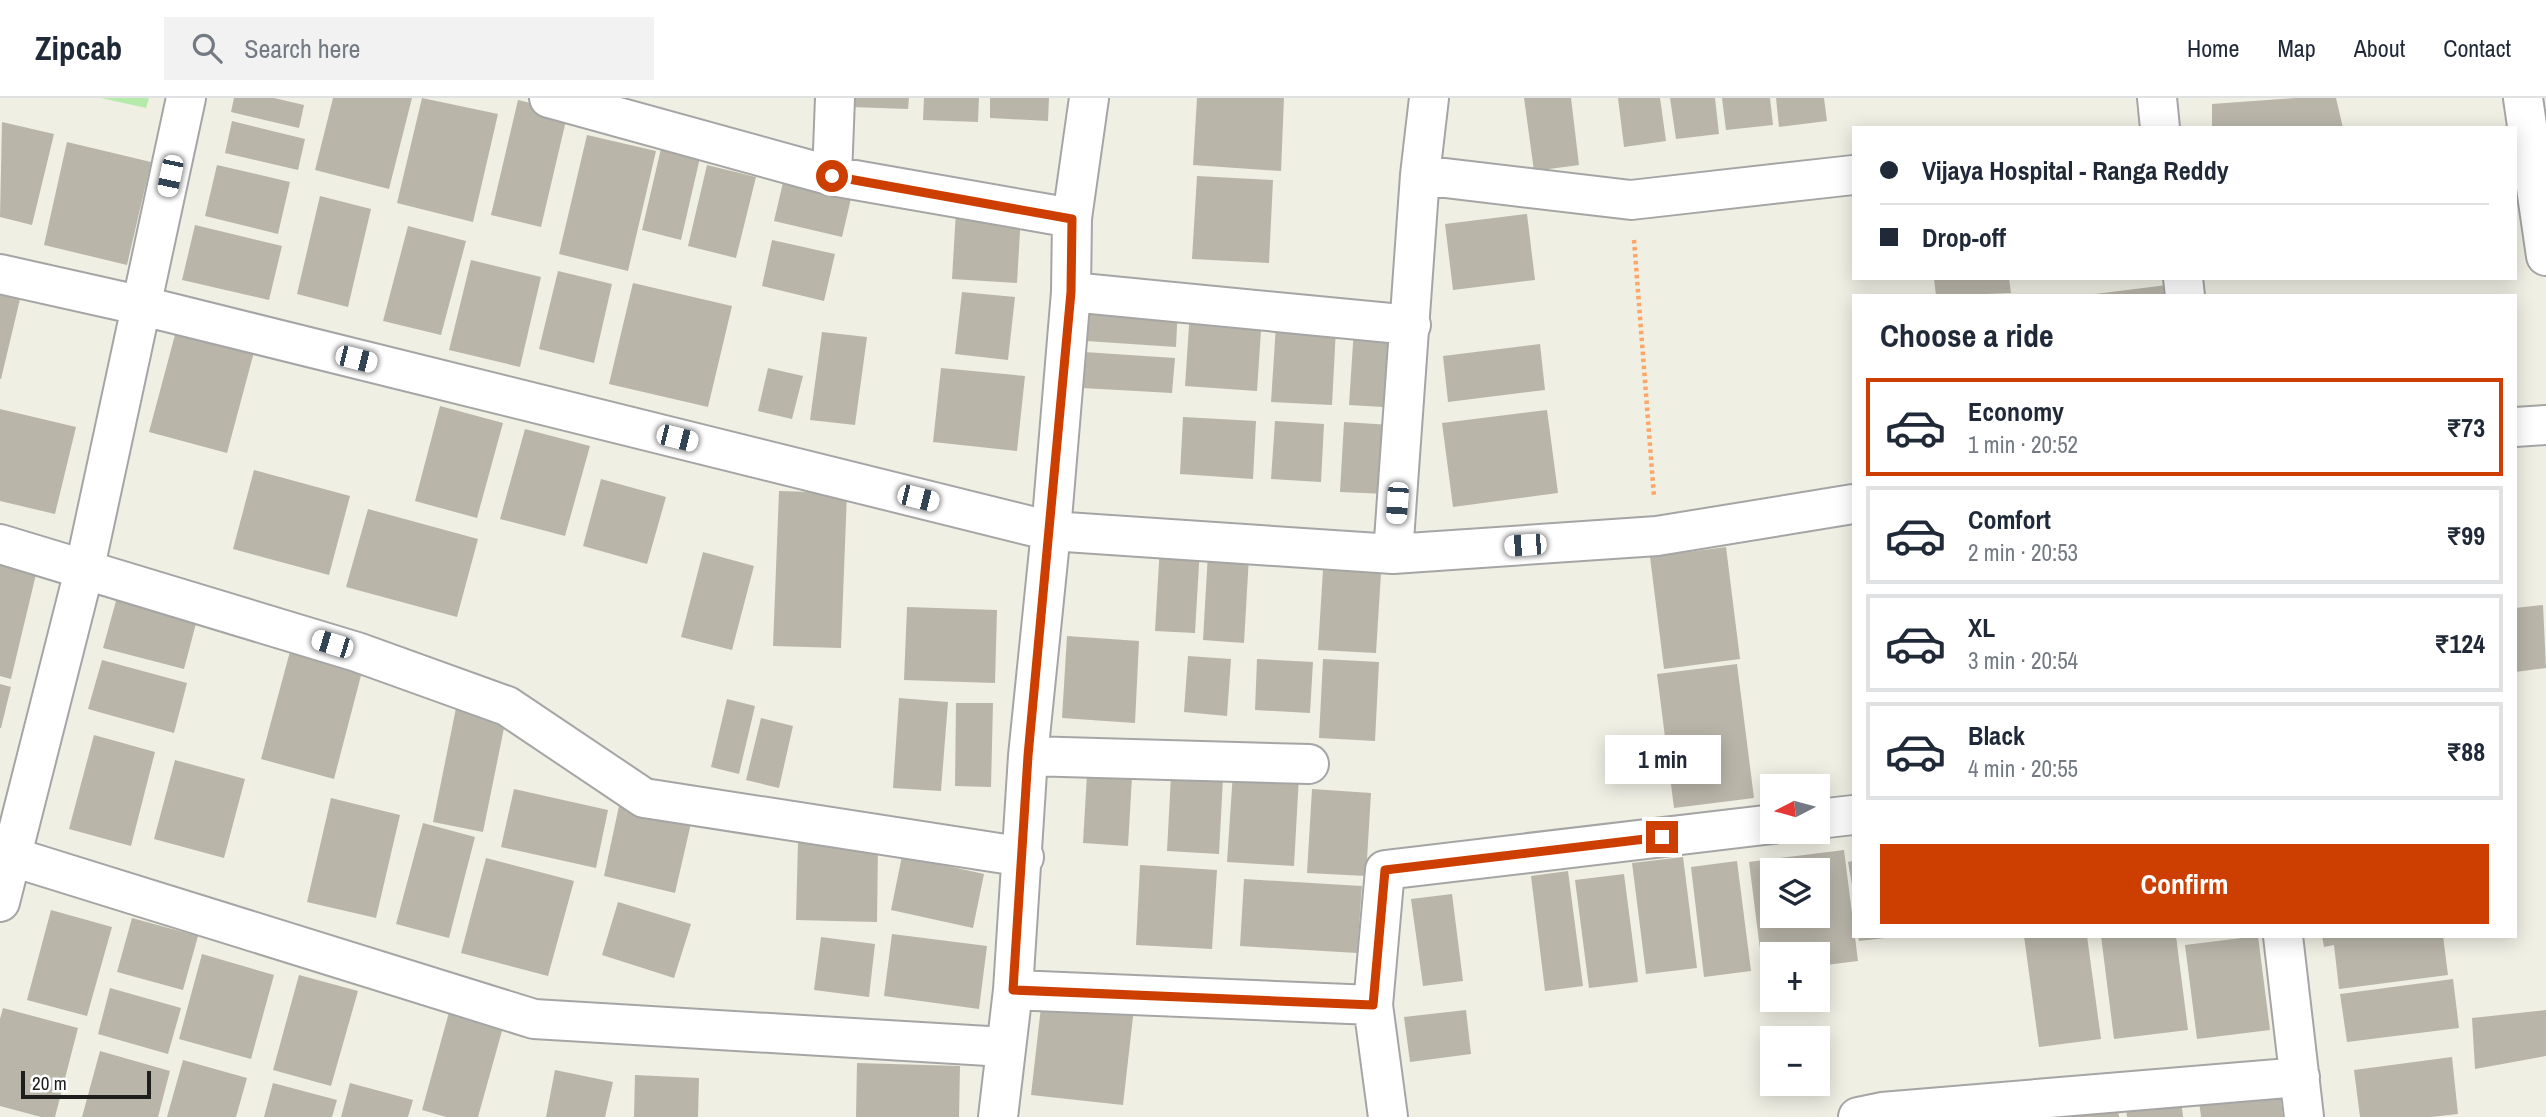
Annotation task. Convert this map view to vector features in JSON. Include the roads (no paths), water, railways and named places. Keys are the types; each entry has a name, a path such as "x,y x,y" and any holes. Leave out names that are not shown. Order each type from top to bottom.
{"street":[{"path":"0,902 6,854 85,567 186,98"},
{"path":"549,98 832,176 1072,219"},
{"path":"832,176 835,98"},
{"path":"998,1117 1013,990 1024,857 1028,756 1051,531 1071,292 1072,219 1089,98"},
{"path":"1393,554 1420,175 1429,98"},
{"path":"2157,98 2160,126"},
{"path":"2523,98 2546,256"},
{"path":"1420,175 1631,200 1852,176"},
{"path":"0,274 142,306 1051,531 1393,554 1657,536 1852,504"},
{"path":"1071,292 1411,325"},
{"path":"2517,427 2546,425"},
{"path":"0,544 85,567 357,652 507,706 644,798 1024,857"},
{"path":"1028,756 1309,764"},
{"path":"1830,818 1852,815"},
{"path":"1388,1117 1373,1005 1385,870 1760,826"},
{"path":"6,854 534,1019 1005,1047"},
{"path":"2283,938 2304,1117"},
{"path":"1013,990 1373,1005"},
{"path":"1858,1117 1882,1112 2300,1077"}]}
